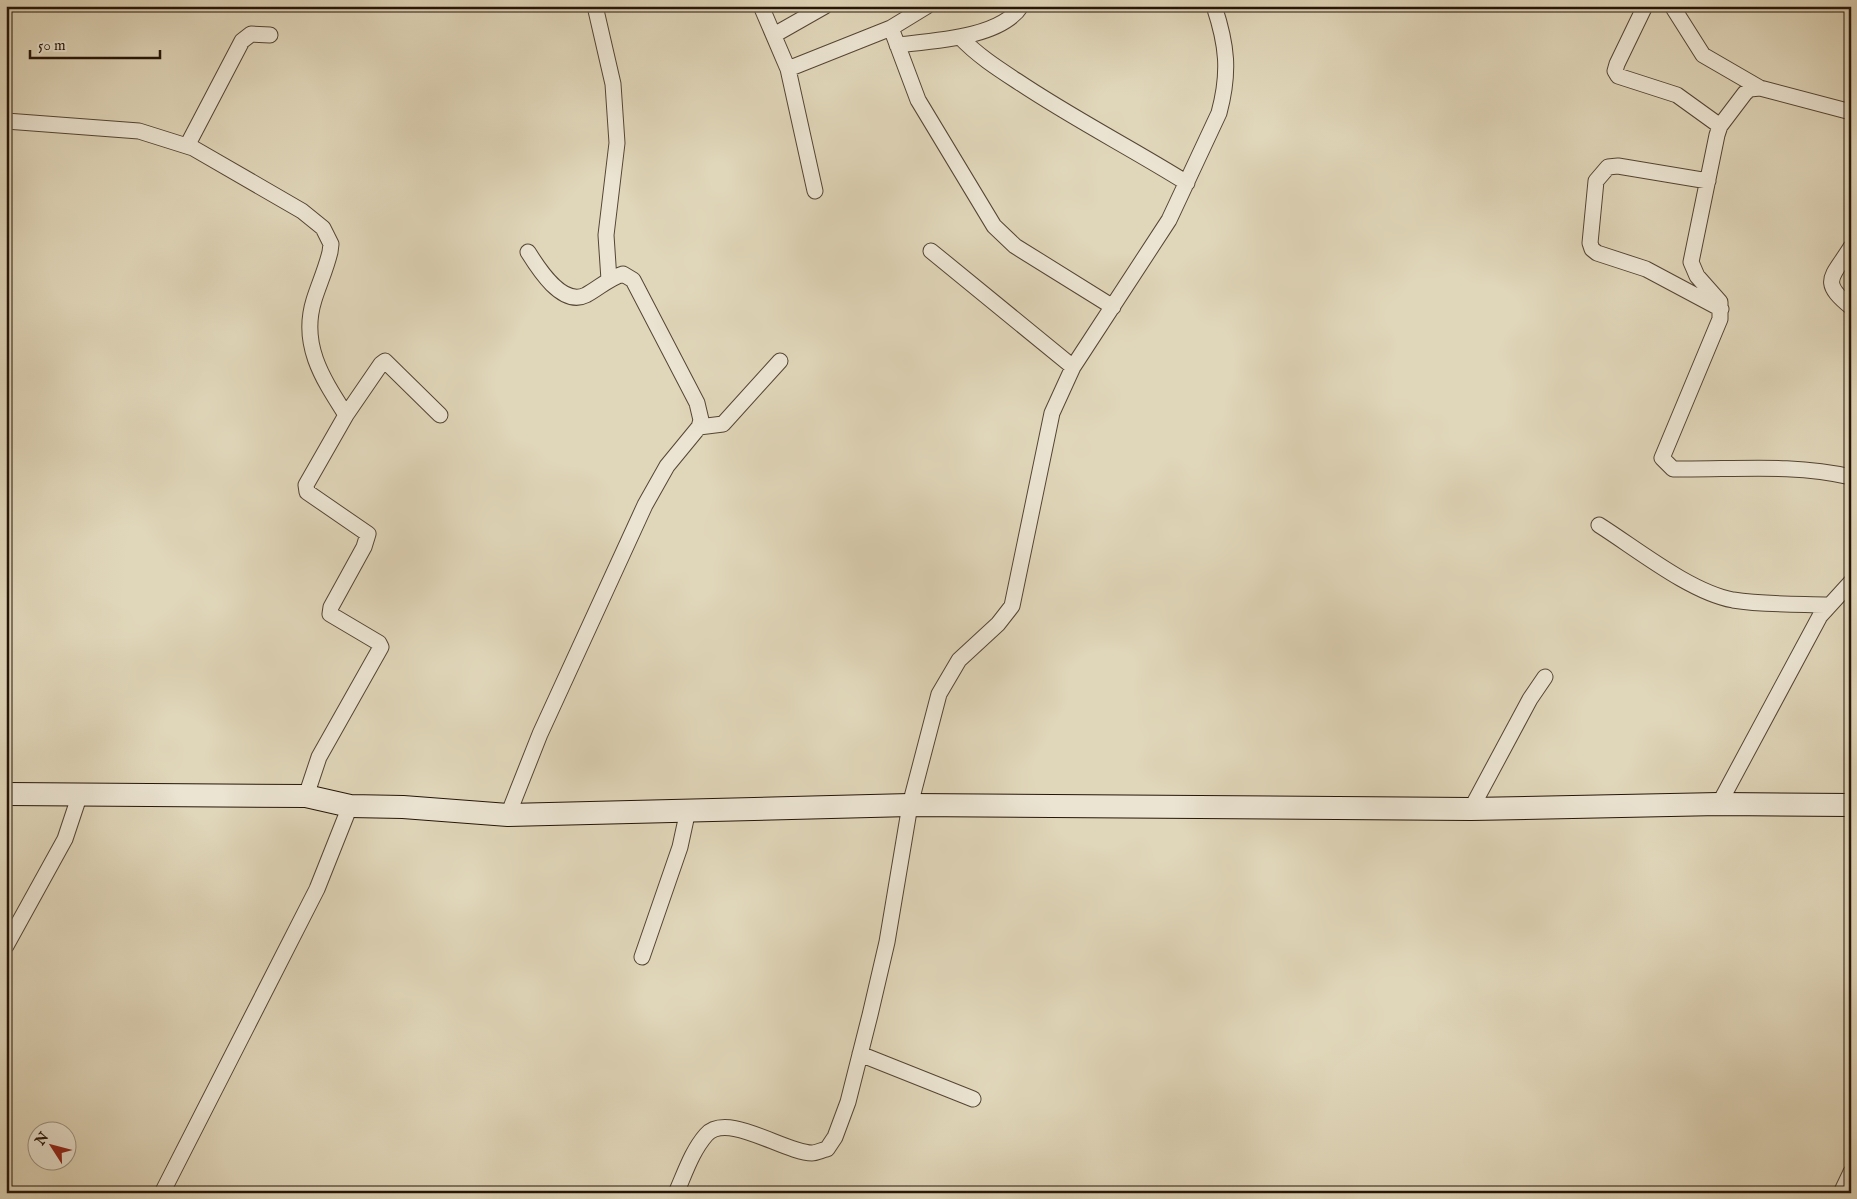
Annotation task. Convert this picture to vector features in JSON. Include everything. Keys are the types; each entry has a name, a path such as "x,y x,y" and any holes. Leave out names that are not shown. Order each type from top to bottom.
{"street":[{"path":"595,6 613,84 617,143 606,235 609,280"},
{"path":"761,6 788,69 815,191"},
{"path":"774,35 825,6"},
{"path":"788,69 891,28 927,6"},
{"path":"897,45 960,38 1006,21 1021,6"},
{"path":"676,1193 696,1149 708,1134 717,1127 732,1128 811,1153 827,1150 836,1137 848,1102 887,942 910,805 939,694 949,674 959,660 998,624 1012,606 1052,413 1073,367 1169,220 1187,184 1218,112 1223,97 1226,53 1224,38 1214,6"},
{"path":"1645,6 1617,64 1615,71 1618,76 1678,95 1720,126"},
{"path":"1672,6 1703,55 1760,88 1851,112"},
{"path":"891,28 918,100 994,226 1015,246 1113,307"},
{"path":"187,146 242,40 251,34 270,35"},
{"path":"960,38 979,56 1055,107 1140,153 1187,184"},
{"path":"1760,88 1750,89 1744,93 1720,126 1691,262 1697,276 1720,302 1721,309 1716,332 1662,458 1666,465 1672,469 1724,467 1824,470 1851,477"},
{"path":"6,121 139,131 187,146 302,211 323,228 331,244 313,302 309,329 310,344 313,357 324,380 346,415"},
{"path":"1708,181 1618,166 1608,167 1596,181 1590,243 1592,249 1597,253 1646,269 1721,309"},
{"path":"1851,247 1832,277 1830,285 1834,293 1851,307"},
{"path":"508,815 540,734 645,505 667,466 699,427 701,420 697,403 634,280 623,274 582,296 571,296 551,284 528,252"},
{"path":"931,252 1073,367"},
{"path":"306,796 319,758 382,647 379,642 330,614 331,607 368,537 367,531 313,496 306,488 307,482 346,415 385,361 440,414"},
{"path":"699,427 723,424 780,361"},
{"path":"1599,525 1698,588 1717,596 1734,600 1829,606"},
{"path":"1719,804 1820,616 1851,582"},
{"path":"1471,809 1526,707 1545,677"},
{"path":"6,794 306,796 350,806 403,807 508,815 910,805 1471,809 1719,804 1851,805"},
{"path":"6,946 65,839 80,794"},
{"path":"162,1193 317,889 350,806"},
{"path":"642,957 680,847 688,810"},
{"path":"860,1054 973,1099"},
{"path":"1841,1193 1851,1172"}]}
